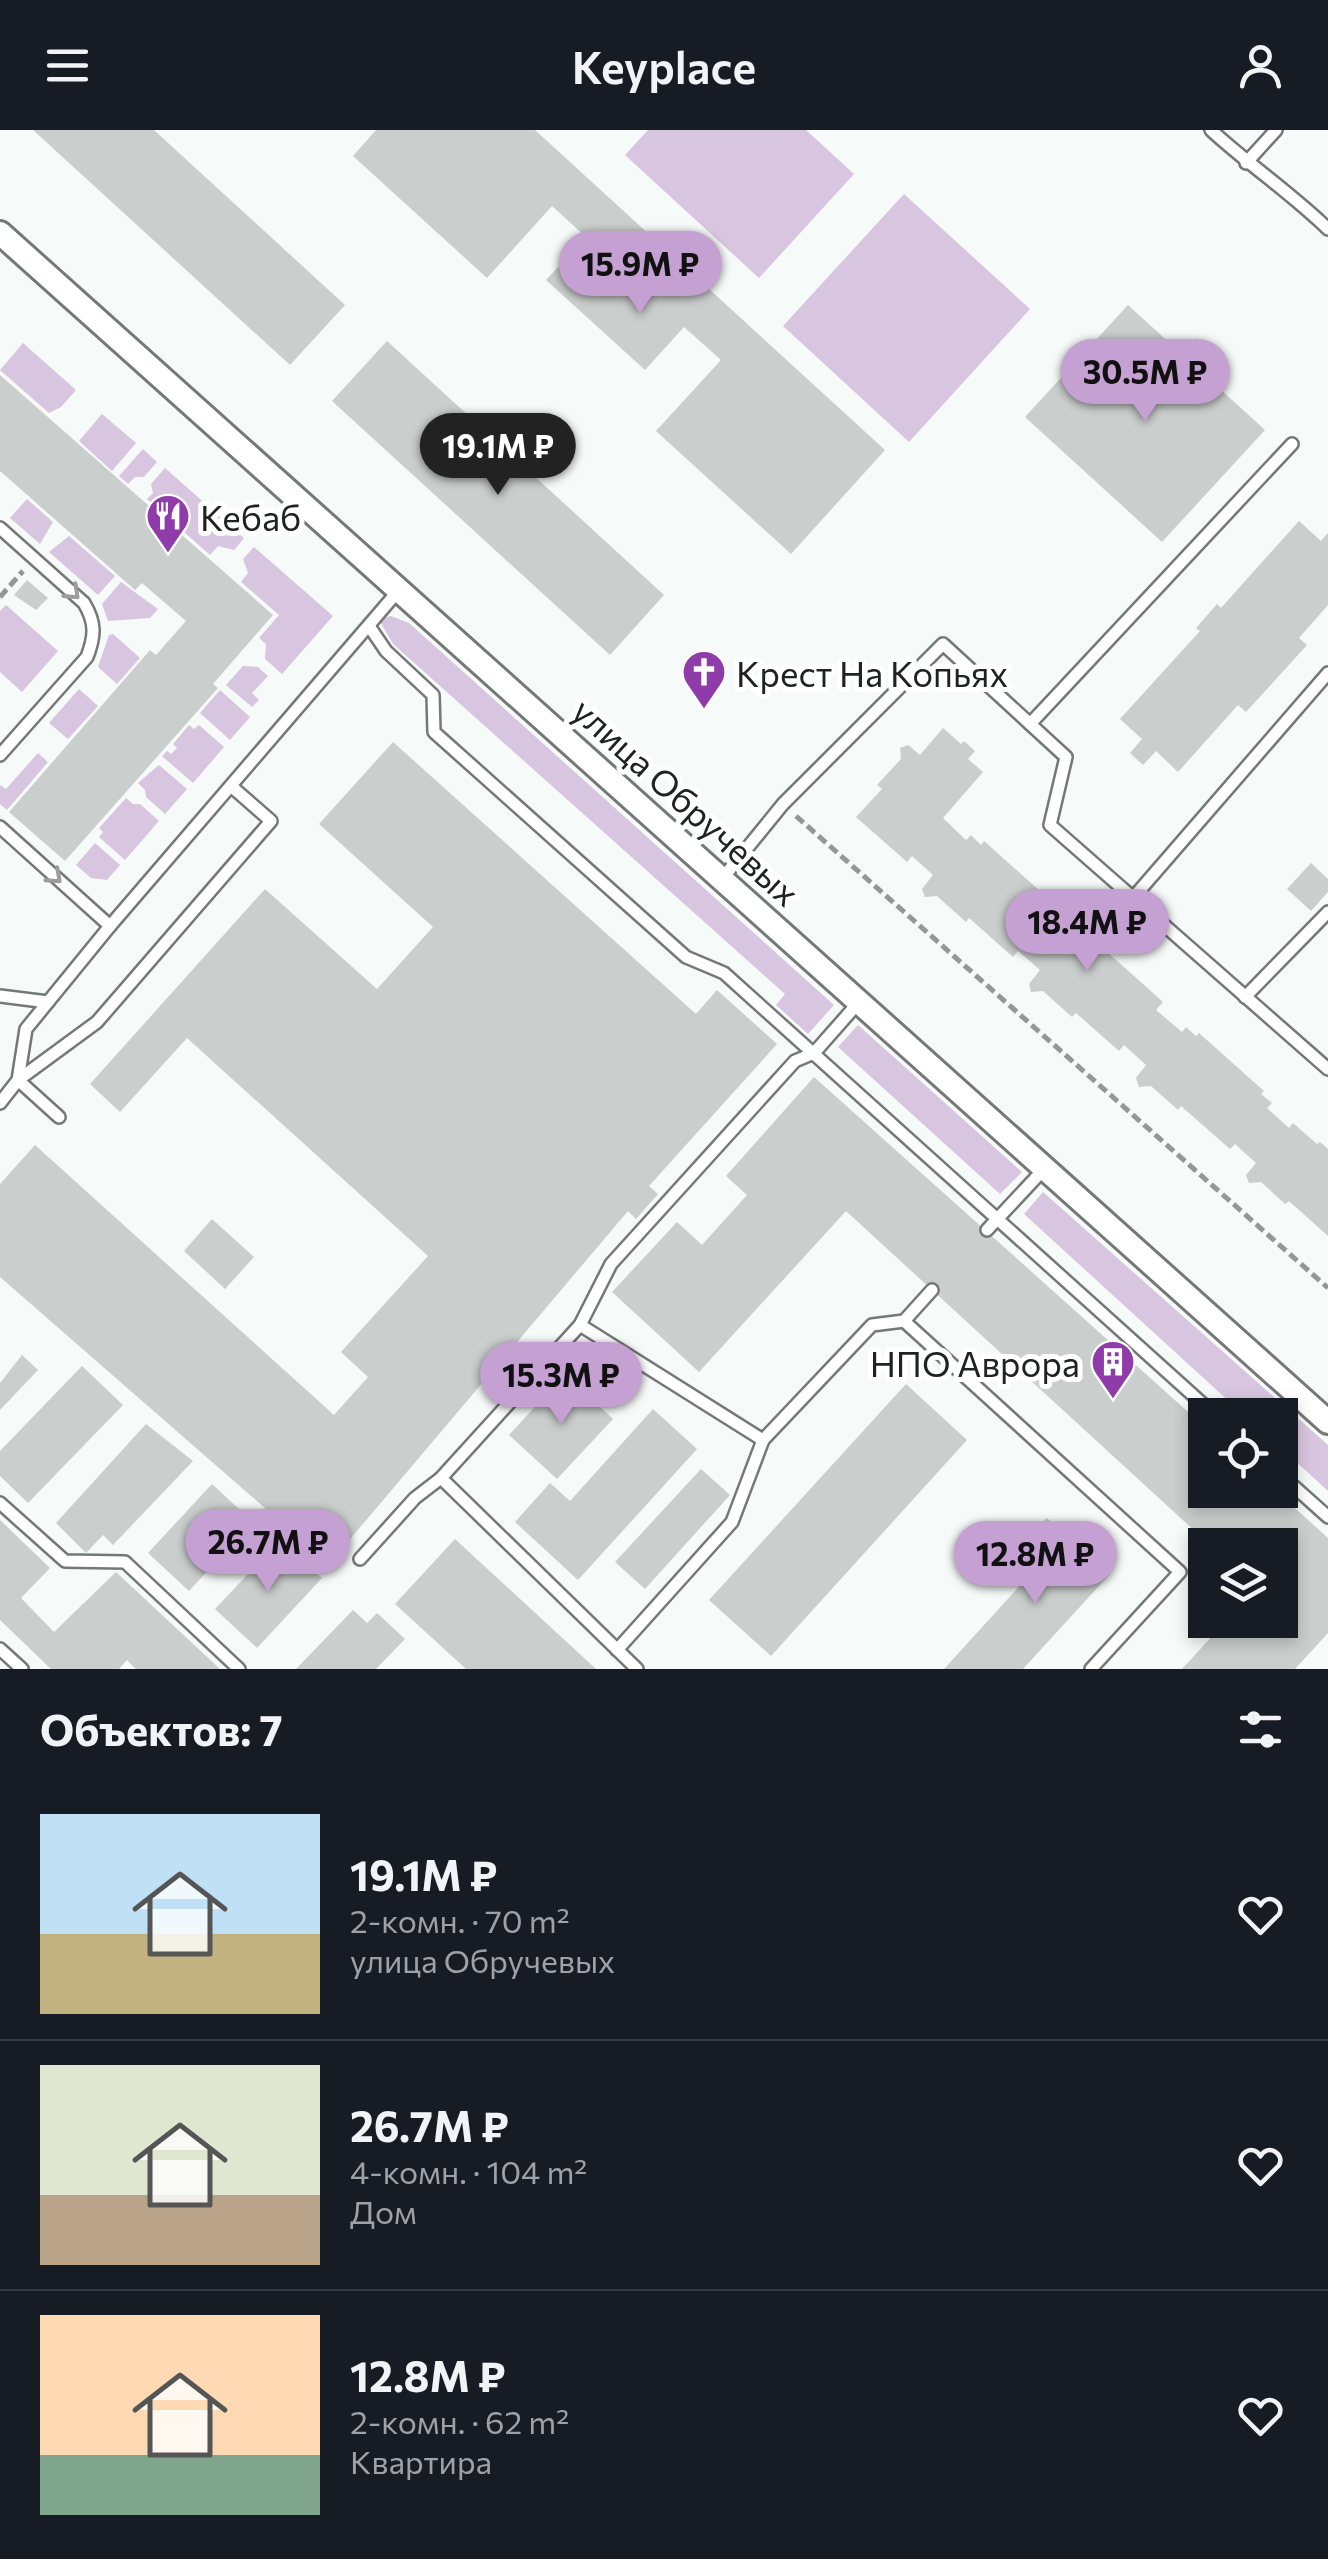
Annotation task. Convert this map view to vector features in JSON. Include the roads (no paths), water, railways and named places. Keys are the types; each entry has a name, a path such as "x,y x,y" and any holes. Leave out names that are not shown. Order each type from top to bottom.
{"street":[{"name":"улица Обручевых","path":"0,233 1328,1422"}],"lane":[{"path":"1211,130 1328,229"},
{"path":"1246,163 1276,130"},
{"path":"1030,724 1292,444"},
{"path":"0,528 84,603 92,617 94,638 87,656 0,755"},
{"path":"18,1080 26,1029 400,590"},
{"path":"369,626 386,651 433,696 434,732 686,956 724,973 1196,1398"},
{"path":"722,879 783,804 943,644 1066,756 1050,824 1328,1069"},
{"path":"1133,898 1328,673"},
{"path":"0,1103 18,1080 97,1022 271,821 230,786"},
{"path":"0,827 110,926"},
{"path":"1246,996 1328,912"},
{"path":"0,996 48,1002"},
{"path":"360,1559 580,1325 612,1264 796,1060 814,1053 859,1002"},
{"path":"18,1080 60,1117"},
{"path":"988,1230 1045,1168"},
{"path":"617,1650 732,1522 763,1440 872,1325 904,1320 932,1290"},
{"path":"904,1320 1180,1572 1091,1669"},
{"path":"580,1325 763,1440"},
{"path":"440,1478 637,1669"},
{"path":"1298,1490 1328,1517"},
{"path":"0,1503 65,1561 125,1562 239,1669"},
{"path":"0,1649 22,1669"}],"place":[{"name":"Кебаб","path":"168,554"},
{"name":"Крест На Копьях","path":"704,710"},
{"name":"НПО Аврора","path":"1113,1400"}]}
